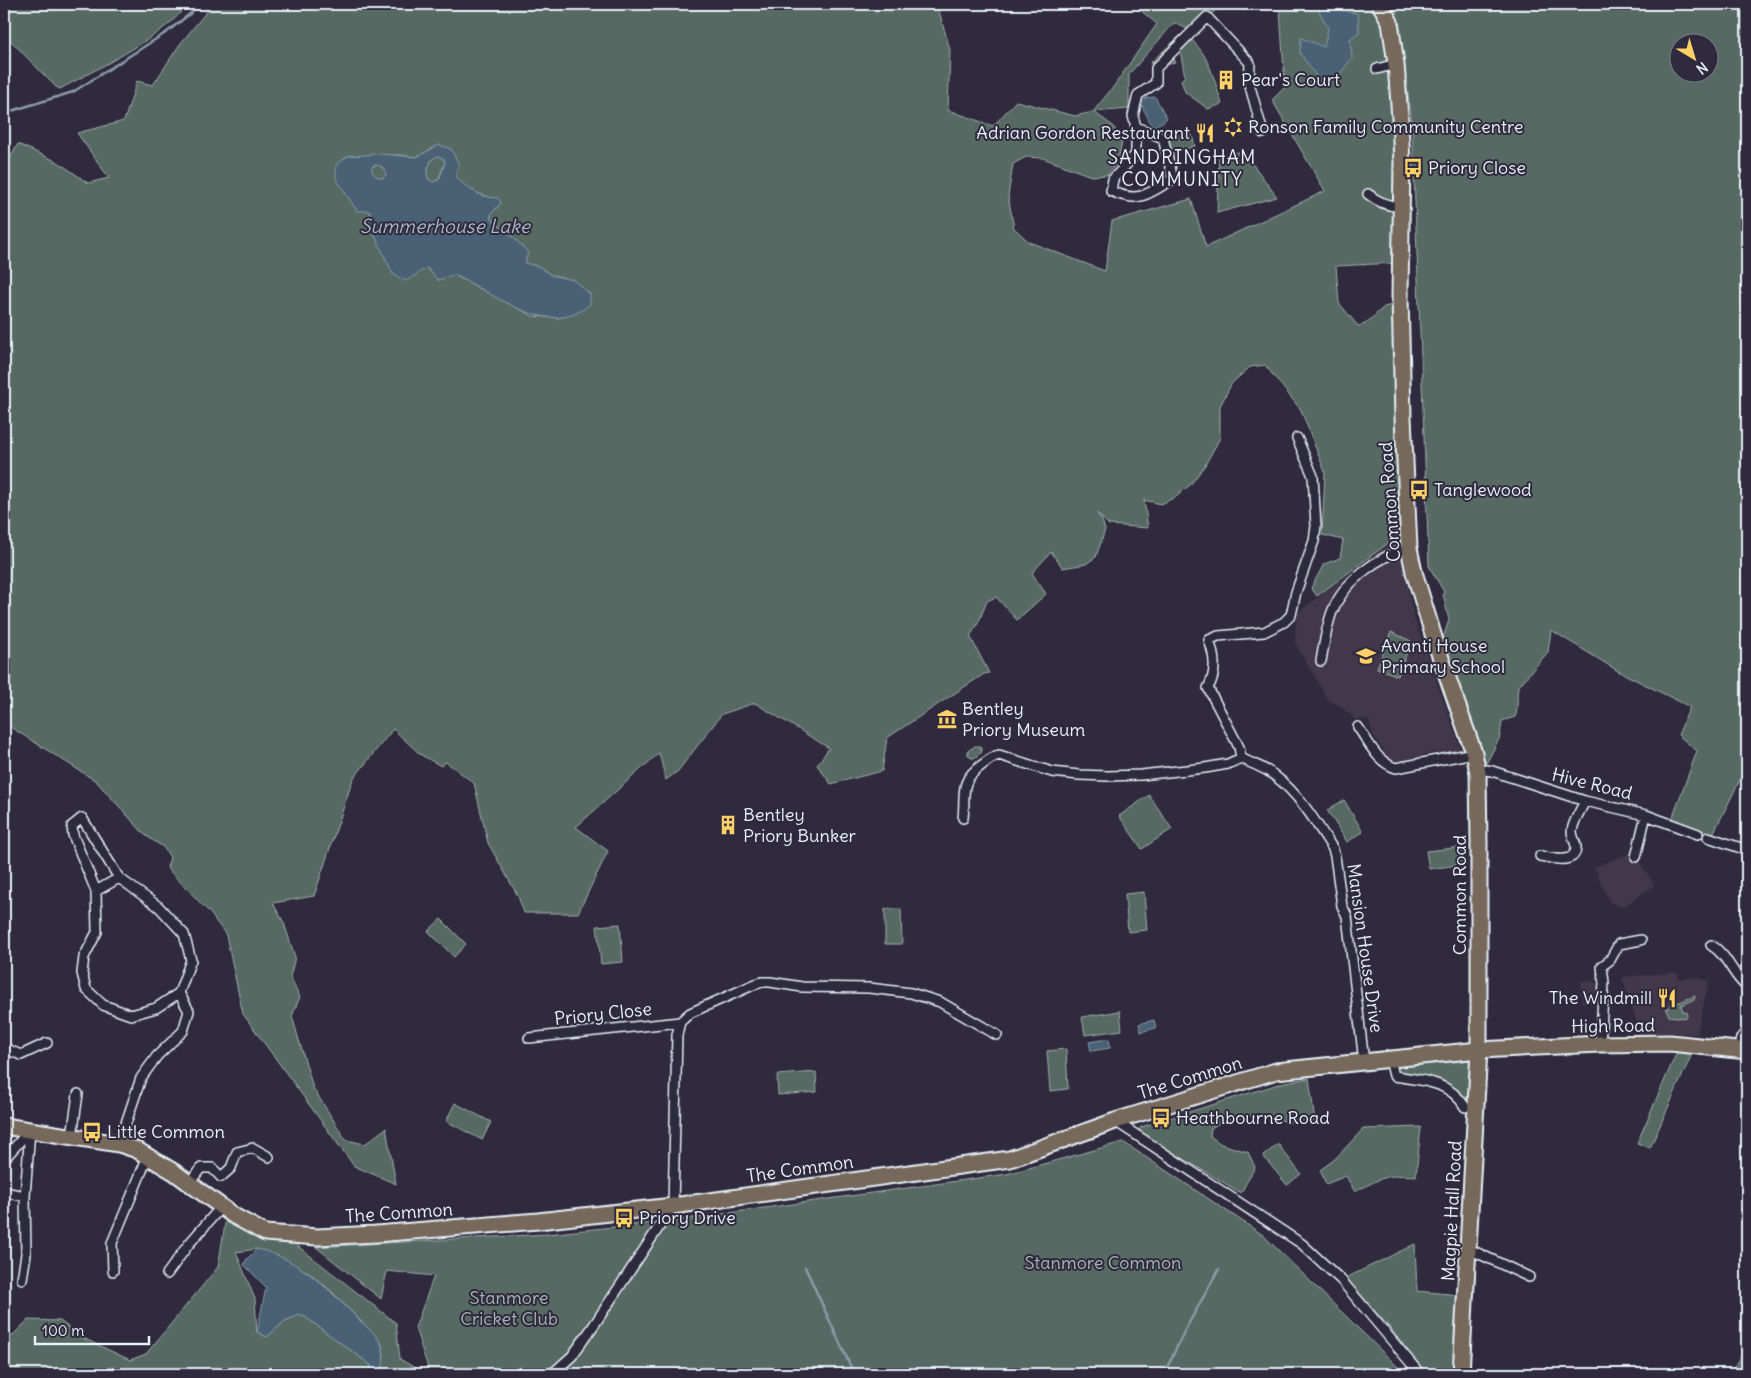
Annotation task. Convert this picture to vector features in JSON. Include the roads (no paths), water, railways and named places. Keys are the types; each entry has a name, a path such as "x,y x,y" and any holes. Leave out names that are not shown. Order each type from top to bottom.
{"main road":[{"name":"Common Road","path":"1380,4 1390,22 1396,64 1400,118 1402,206 1400,296 1409,548 1414,572 1436,644 1474,753 1478,773 1480,842 1479,1050"},
{"name":"High Road","path":"1479,1050 1600,1044 1670,1043 1743,1050"},
{"name":"The Common","path":"4,1126 120,1144 143,1153 190,1182 234,1216 265,1233 316,1237 497,1224 673,1206 1010,1159 1115,1121 1276,1071 1479,1050"},
{"name":"Magpie Hall Road","path":"1461,1374 1479,1050"}],"street":[{"path":"1136,127 1163,138 1173,179 1139,198 1125,197 1111,191 1113,179 1136,154 1136,127 1133,116 1138,95 1156,83 1156,68 1207,17 1250,63 1249,83 1263,133"},
{"path":"1377,69 1396,64"},
{"path":"1368,194 1393,207 1402,206"},
{"path":"963,818 965,785 968,776 986,762 999,756 1052,772 1107,776 1141,775 1205,768 1228,764 1241,758 1239,747 1208,688 1212,680 1214,668 1213,651 1209,640 1218,636 1264,632 1284,622 1291,615 1296,592 1314,541 1316,526 1313,476 1298,438"},
{"path":"1321,661 1332,611 1344,591 1362,572 1396,552 1409,548"},
{"path":"1358,727 1378,757 1389,766 1396,768 1474,753"},
{"name":"Mansion House Drive","path":"1241,758 1270,772 1283,783 1312,817 1333,849 1342,906 1347,916 1364,1062"},
{"name":"Hive Road","path":"1478,773 1487,770 1492,771 1585,801 1646,815 1698,834"},
{"path":"1540,856 1568,859 1574,854 1576,846 1572,831 1585,801"},
{"path":"1636,857 1646,815"},
{"path":"82,818 119,878 159,907 184,934 191,960 179,993 156,1008 131,1015 103,1005 86,989 82,973 84,957 97,932 96,891 73,835 72,826 82,818"},
{"path":"1708,837 1747,848"},
{"path":"96,891 119,878"},
{"path":"1600,1044 1604,983 1602,966 1610,960 1619,944 1641,940"},
{"path":"1710,945 1724,956 1739,980 1747,987"},
{"path":"552,1374 572,1356 594,1326 673,1206 677,1035 680,1022 690,1013 762,982 802,988 869,988 911,993 940,1002 997,1036"},
{"path":"120,1144 141,1078 157,1056 183,1031 189,1011 179,993"},
{"name":"Priory Close","path":"529,1038 680,1022"},
{"path":"1743,1050 1741,1038 1747,1030"},
{"path":"4,1048 21,1055 46,1043"},
{"path":"1390,1059 1394,1076 1442,1086 1458,1096 1465,1107"},
{"path":"72,1136 78,1094"},
{"path":"1115,1121 1302,1244 1341,1280 1420,1374"},
{"path":"4,1159 30,1130"},
{"path":"22,1279 26,1254 25,1196 30,1130"},
{"path":"190,1182 201,1168 212,1168 221,1177 231,1168 237,1152 253,1148 269,1157"},
{"path":"113,1271 112,1243 143,1153"},
{"path":"4,1192 25,1196"},
{"path":"167,1274 188,1245 222,1206"},
{"path":"1469,1249 1528,1278"}],"water":[{"path":"1320,4 1358,14 1359,32 1350,39 1352,58 1335,80 1319,80 1300,53 1301,38 1324,47 1328,28 1319,11"},
{"path":"1155,97 1167,118 1154,126 1151,124 1141,104 1146,98"},
{"name":"Summerhouse Lake","path":"439,145 451,149 459,165 456,176 460,181 469,189 480,194 498,198 501,203 490,218 528,253 525,263 540,267 551,275 573,280 590,294 590,304 574,314 557,317 539,316 521,310 454,275 438,280 427,268 406,281 393,274 369,223 371,214 369,211 357,211 336,178 336,165 348,156 379,154 417,157","holes":["438,156 444,159 445,163 439,180 433,182 428,179 427,172 431,160","374,165 381,166 384,169 386,175 383,178 374,174 371,168"]},
{"path":"1154,1020 1156,1028 1141,1032 1139,1024"},
{"path":"1109,1039 1110,1048 1091,1051 1089,1042"},
{"path":"257,1249 287,1260 313,1277 338,1298 372,1332 380,1341 383,1352 381,1374 370,1374 371,1365 301,1314 285,1321 267,1337 257,1332 266,1287 244,1265 246,1260"}],"waterway":[{"path":"8,112 73,92 167,32 191,13 196,4"},
{"path":"805,1267 854,1374"},
{"path":"1164,1374 1185,1330 1219,1269"}],"place":[{"name":"Pear's Court","path":"1226,80"},
{"name":"Ronson Family Community Centre","path":"1233,127"},
{"name":"Adrian Gordon Restaurant","path":"1205,133"},
{"name":"Priory Close","path":"1413,168"},
{"name":"Tanglewood","path":"1419,490"},
{"name":"Avanti House Primary School","path":"1366,656"},
{"name":"Bentley Priory Museum","path":"947,719"},
{"name":"Bentley Priory Bunker","path":"728,825"},
{"name":"The Windmill","path":"1667,998"},
{"name":"Heathbourne Road","path":"1161,1118"},
{"name":"Little Common","path":"92,1132"},
{"name":"Priory Drive","path":"624,1218"}],"district":[{"name":"SANDRINGHAM COMMUNITY","path":"1182,168"}],"park label":[{"name":"Stanmore Common","path":"1103,1263"},
{"name":"Stanmore Cricket Club","path":"509,1308"}]}
